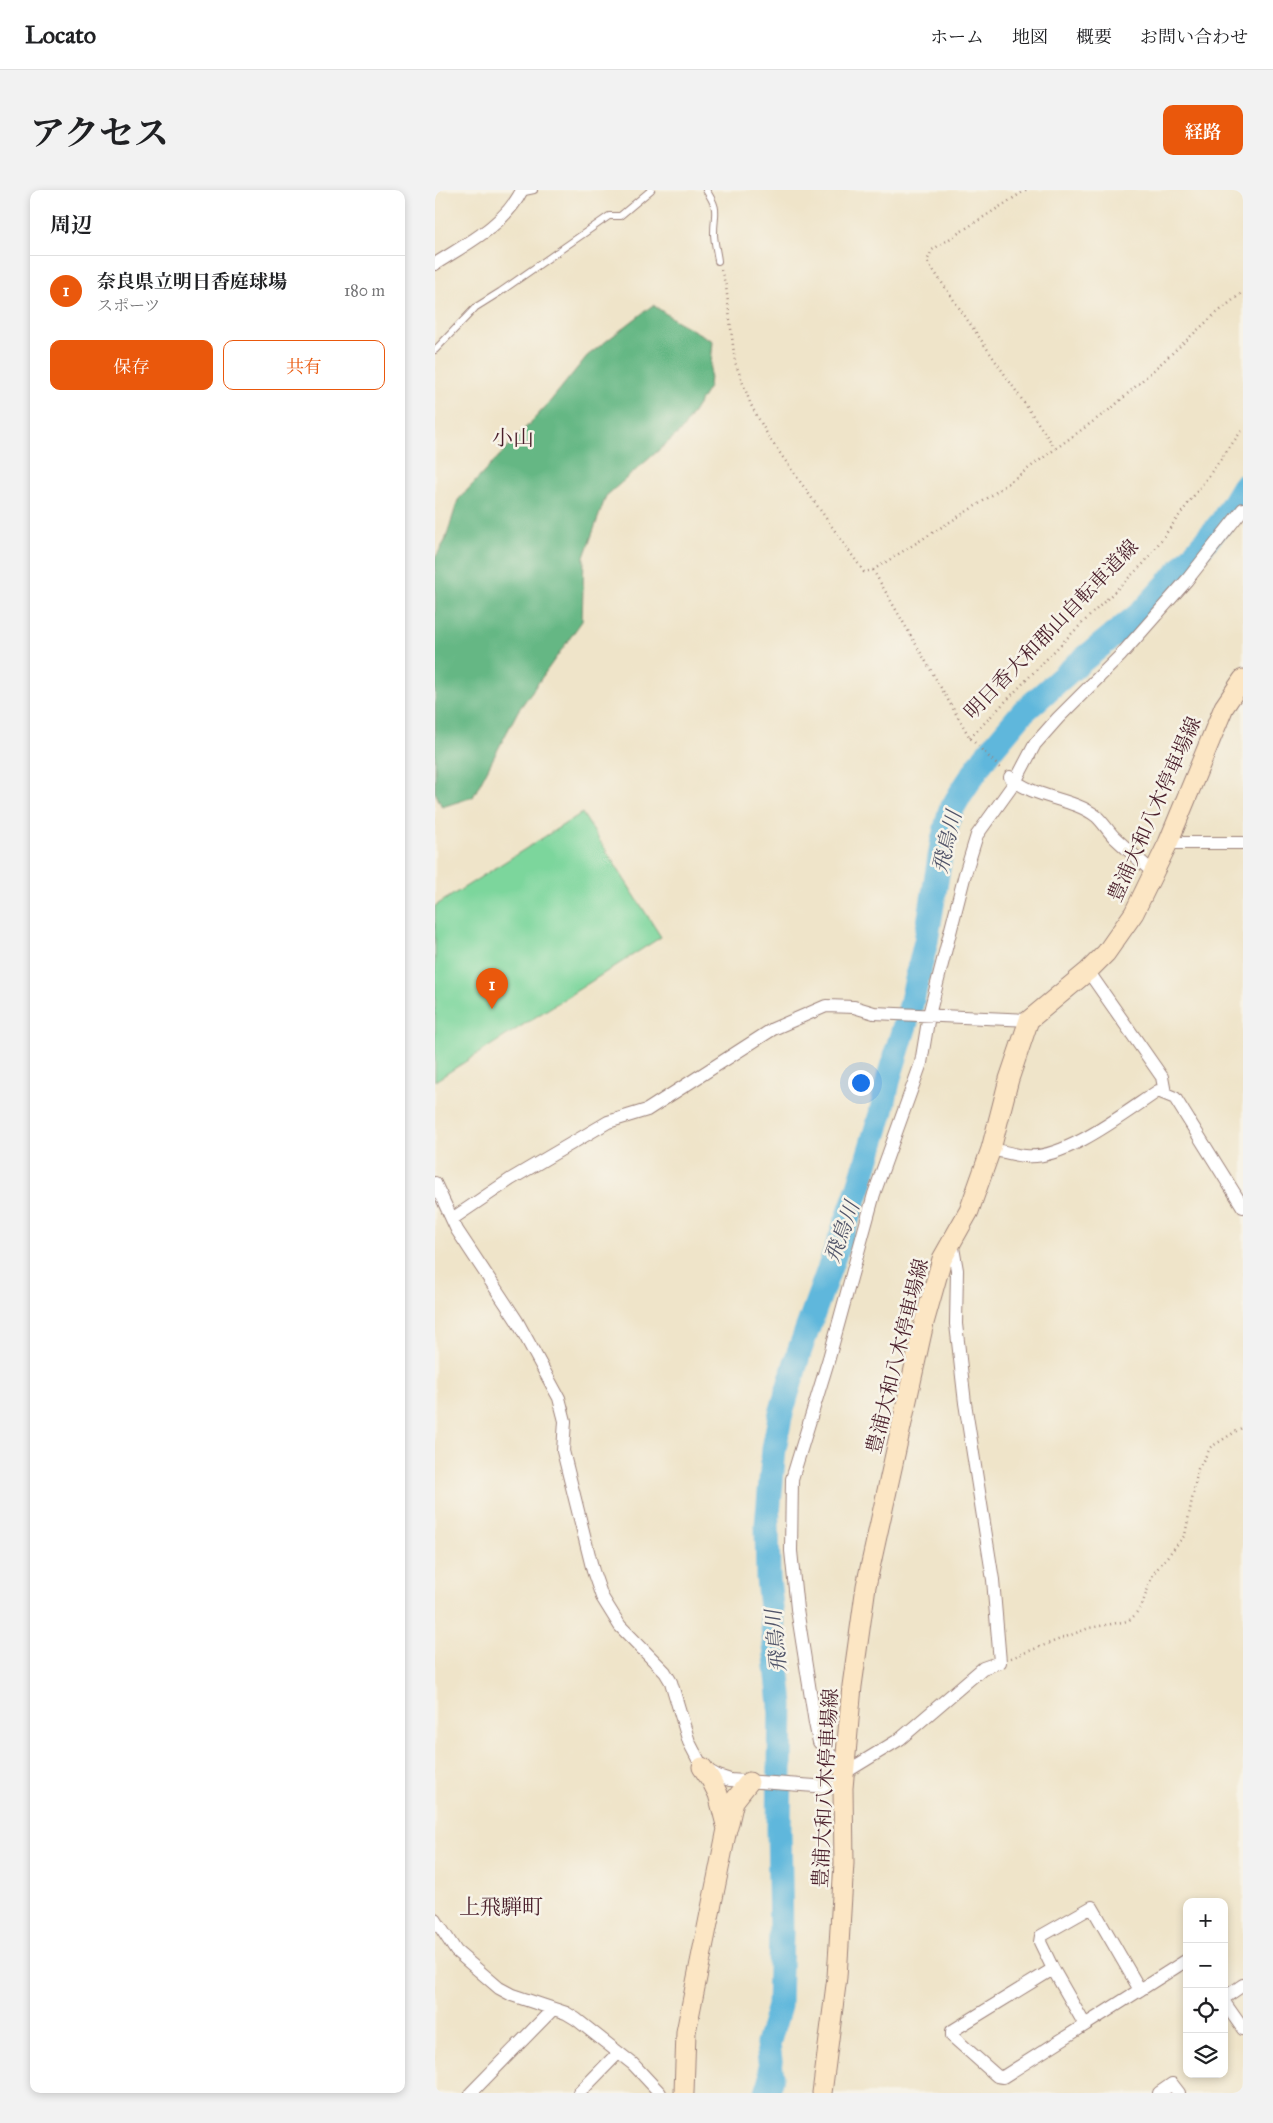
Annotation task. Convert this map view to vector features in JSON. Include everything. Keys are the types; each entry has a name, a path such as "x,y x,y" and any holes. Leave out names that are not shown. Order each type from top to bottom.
{"main road":[{"name":"豊浦大和八木停車場線","path":"821,2093 837,1977 845,1863 840,1782 866,1586 924,1323 943,1259 969,1211 991,1149 1009,1078 1029,1020 1088,971 1106,953 1134,913 1168,843 1224,707 1243,679"},
{"path":"702,1767 711,1780 717,1794 727,1829"},
{"path":"684,2093 686,2032 733,1801 756,1782"}],"street":[{"path":"435,264 499,220 521,192"},
{"path":"840,1782 819,1742 815,1723 797,1608 791,1551 791,1479 826,1367 874,1194 921,1063 926,1014 977,835 1035,744 1126,649 1187,580 1243,509"},
{"path":"1012,780 1054,799 1072,802 1097,817 1113,835 1155,872"},
{"path":"1168,843 1243,843"},
{"path":"1088,971 1161,1077 1165,1093"},
{"path":"452,1220 511,1179 608,1122 647,1110 773,1029 826,1006 854,1007 874,1013 1029,1020"},
{"path":"991,1149 1026,1157 1073,1145 1158,1091 1175,1098 1243,1207"},
{"path":"435,1183 463,1241 517,1321 559,1398 565,1421 563,1451 597,1585 610,1612 620,1626 665,1672 671,1682 689,1742 702,1767 724,1778 756,1782 840,1782 900,1739 983,1668 1000,1662 993,1580 965,1403 957,1334 957,1270 952,1242"},
{"path":"1085,2025 1053,1970 1040,1942 1041,1936 1092,1906 1140,1990"},
{"path":"435,1919 456,1951 499,1988 512,1995 576,2019 638,2068 660,2093"},
{"path":"1053,1970 952,2031 952,2036 997,2076 1003,2078 1183,1963"},
{"path":"1228,1995 1243,1986"},
{"path":"1228,2008 1243,2029"},
{"path":"471,2093 553,2009"},
{"path":"579,2093 618,2053"},
{"path":"1159,2093 1172,2084 1179,2093"}],"lane":[{"path":"521,192 534,190"},
{"path":"435,350 483,301 500,292 609,216 620,216 651,190"},
{"path":"706,190 713,200 717,215 714,232 718,261"}],"path":[{"path":"1026,190 932,250 927,261 1055,448"},
{"path":"718,261 727,286 735,362 751,405 769,440 864,572 873,570 985,500 1113,407 1213,316 1243,292"},
{"name":"明日香大和郡山自転車道線","path":"1012,780 970,738 1065,640 1145,562 1243,429"},
{"path":"873,570 970,738"},
{"path":"1000,1662 1089,1628 1128,1621 1134,1616 1142,1605 1153,1574 1185,1535 1198,1469 1211,1447 1243,1426"}],"green space":[{"path":"653,305 675,320 713,341 709,387 682,430 606,496 584,557 582,621 518,711 473,797 442,807 435,792 435,558 445,541 458,500 548,404 587,356"},
{"path":"582,813 661,937 435,1081 435,906"}],"waterway":[{"name":"飛鳥川","path":"767,2093 772,2077 768,2044 779,2006 781,1932 779,1828 781,1705 768,1578 767,1525 774,1449 780,1417 799,1352 859,1187 881,1114 889,1077 910,1009 926,941 942,845 950,812 985,757 1022,713 1074,667 1141,613 1222,522 1243,487"}],"place":[{"name":"奈良県立明日香庭球場","path":"492,1009"}],"district":[{"name":"小山","path":"513,438"},
{"name":"上飛騨町","path":"501,1907"}]}
